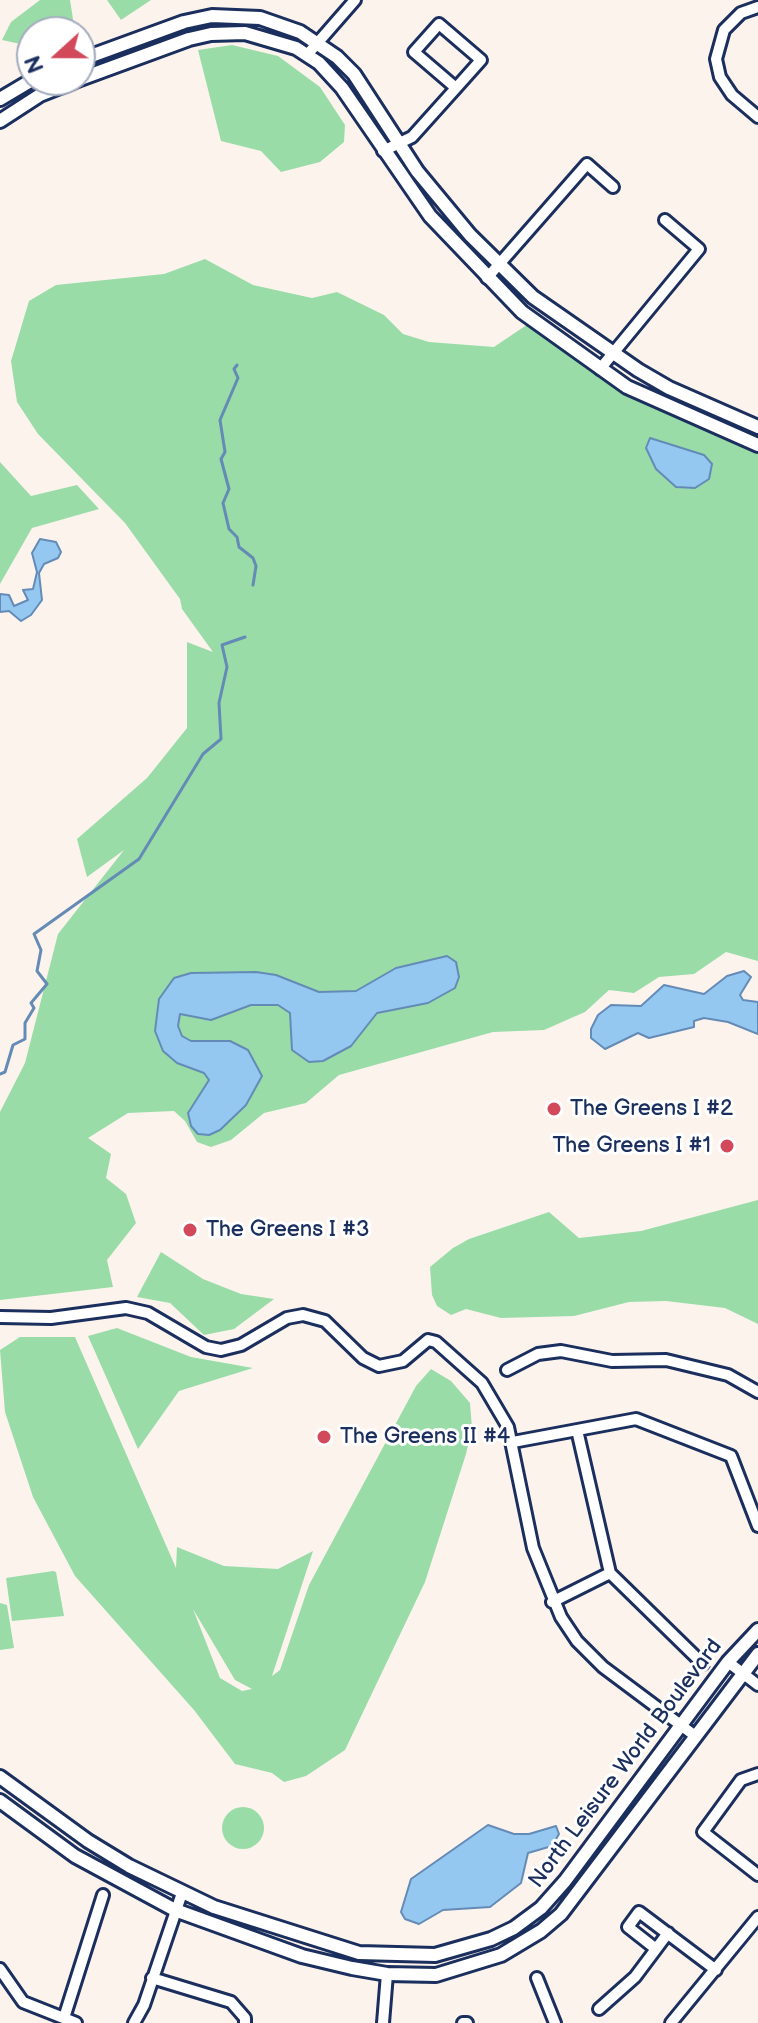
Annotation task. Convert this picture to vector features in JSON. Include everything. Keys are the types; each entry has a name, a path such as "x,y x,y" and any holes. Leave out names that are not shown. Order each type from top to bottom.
{"street":[{"path":"307,55 355,0"},
{"path":"758,7 731,21 724,30 716,59 720,77 732,95 758,117"},
{"path":"96,54 184,22 229,14 279,23 318,42 354,74 399,144 444,203 533,297 612,354 669,388 756,423 743,439"},
{"path":"383,151 412,137 456,88 481,60 439,24 414,52 456,88"},
{"path":"96,74 189,39 211,34 262,36 307,55 342,88 430,216 487,278 531,319 600,369 662,404 758,445"},
{"path":"0,121 38,96"},
{"path":"487,278 587,164 613,187"},
{"path":"600,369 699,249 665,220"},
{"path":"0,1317 59,1317 126,1308 148,1313 206,1347 221,1350 241,1345 287,1318 314,1316 325,1321 363,1358 379,1366 403,1361 428,1340 447,1351 482,1383 498,1405 513,1442 533,1548 552,1602 577,1641 595,1660 694,1735"},
{"path":"507,1370 538,1354 561,1351 612,1361 666,1360 728,1375 758,1392"},
{"path":"513,1442 636,1419 731,1456 758,1526"},
{"path":"577,1430 610,1573 703,1664"},
{"path":"552,1602 610,1573"},
{"name":"North Leisure World Boulevard","path":"0,1777 88,1841 182,1893 214,1907 359,1953 435,1955 483,1942 514,1928 541,1908 728,1662 758,1630"},
{"name":"North Leisure World Boulevard","path":"0,1801 75,1856 175,1910 302,1956 387,1974 436,1975 501,1955 541,1931 578,1894 694,1735 758,1654"},
{"path":"728,1662 758,1685"},
{"path":"758,1774 741,1780 703,1832 758,1875"},
{"path":"134,2023 182,1893"},
{"path":"64,2018 103,1895"},
{"path":"656,1949 628,1927 639,1912 716,1970"},
{"path":"671,2023 756,1924"},
{"path":"599,2009 635,1977 668,1933"},
{"path":"1,1973 23,2002 35,2010 76,2023"},
{"path":"383,2023 387,1974"},
{"path":"152,1978 231,2002 245,2018 245,2023"},
{"path":"537,1978 555,2023"}],"green space":[{"path":"40,0 70,0 72,16 19,16"},
{"path":"107,0 151,0 121,20"},
{"path":"16,18 16,43 2,40"},
{"path":"232,45 278,56 320,87 345,125 344,142 320,162 281,172 261,151 221,141 198,50"},
{"path":"205,259 253,285 312,298 337,292 384,315 403,334 429,342 494,347 528,324 610,383 758,453 758,961 726,952 694,974 659,977 634,993 609,990 585,1012 544,1030 493,1032 339,1075 306,1103 264,1113 231,1140 211,1147 197,1142 185,1121 174,1111 128,1113 88,1138 111,1154 106,1178 126,1194 136,1223 107,1260 113,1287 0,1300 0,1112 25,1063 58,934 124,850 87,877 77,839 147,778 187,728 187,642 213,652 182,609 180,599 125,523 38,434 17,402 11,361 29,301 56,285 164,274"},
{"path":"0,462 31,496 77,485 99,509 32,528 0,584"},
{"path":"758,1200 758,1324 725,1308 666,1301 629,1302 574,1316 501,1318 466,1309 451,1315 437,1306 432,1295 430,1267 453,1248 469,1239 549,1212 579,1238 641,1231"},
{"path":"161,1252 203,1279 241,1294 274,1299 234,1329 204,1335 170,1303 137,1297"},
{"path":"117,1328 191,1357 253,1368 179,1391 138,1449 88,1336"},
{"path":"20,1337 75,1337 176,1568 177,1547 224,1566 278,1569 313,1551 272,1676 280,1670 309,1585 416,1386 431,1369 451,1381 470,1403 472,1428 466,1454 425,1582 345,1750 306,1776 284,1782 272,1773 235,1764 194,1710 75,1576 33,1497 5,1412 0,1350","holes":["193,1609 235,1680 252,1689 242,1691 220,1678"]},
{"path":"56,1572 64,1616 12,1621 6,1578"},
{"path":"0,1603 7,1605 14,1648 0,1650"},
{"path":"243,1807 258,1813 264,1828 258,1843 243,1849 228,1843 222,1828 228,1813"}],"water":[{"path":"650,438 704,455 712,464 709,479 695,488 676,487 656,469 646,448"},
{"path":"40,539 56,542 61,552 58,558 44,564 39,573 42,600 31,615 21,621 9,611 0,612 0,594 9,595 14,606 28,600 23,590 33,589 37,572 32,553"},
{"path":"447,956 456,962 459,977 455,988 428,1003 377,1013 351,1046 323,1061 309,1062 292,1050 290,1013 278,1005 251,1005 211,1020 180,1014 178,1026 182,1036 191,1041 230,1041 248,1050 262,1076 246,1105 220,1130 209,1135 198,1134 191,1126 188,1113 209,1080 204,1073 177,1063 163,1051 155,1031 159,999 174,978 191,973 256,972 276,975 319,992 356,991 396,968"},
{"path":"744,971 751,977 740,995 743,1000 758,1002 758,1034 728,1022 704,1018 694,1021 694,1027 649,1038 638,1033 605,1049 591,1038 591,1029 598,1015 611,1005 641,1006 664,985 704,994 727,976"},
{"path":"488,1825 514,1834 529,1834 556,1826 559,1834 552,1846 528,1853 521,1883 490,1907 443,1910 419,1924 405,1919 401,1912 411,1879"}],"waterway":[{"path":"237,365 234,369 238,378 220,420 225,452 221,459 229,489 223,503 229,529 237,537 239,547 253,558 256,566 253,585"},
{"path":"0,1074 5,1072 13,1045 25,1039 25,1023 34,1008 31,1003 47,984 37,971 41,950 34,934 139,859 203,754 221,739 219,703 227,667 222,645 245,637"}],"place":[{"name":"The Greens I #2","path":"554,1109"},
{"name":"The Greens I #1","path":"727,1146"},
{"name":"The Greens I #3","path":"190,1230"},
{"name":"The Greens II #4","path":"324,1437"}]}
